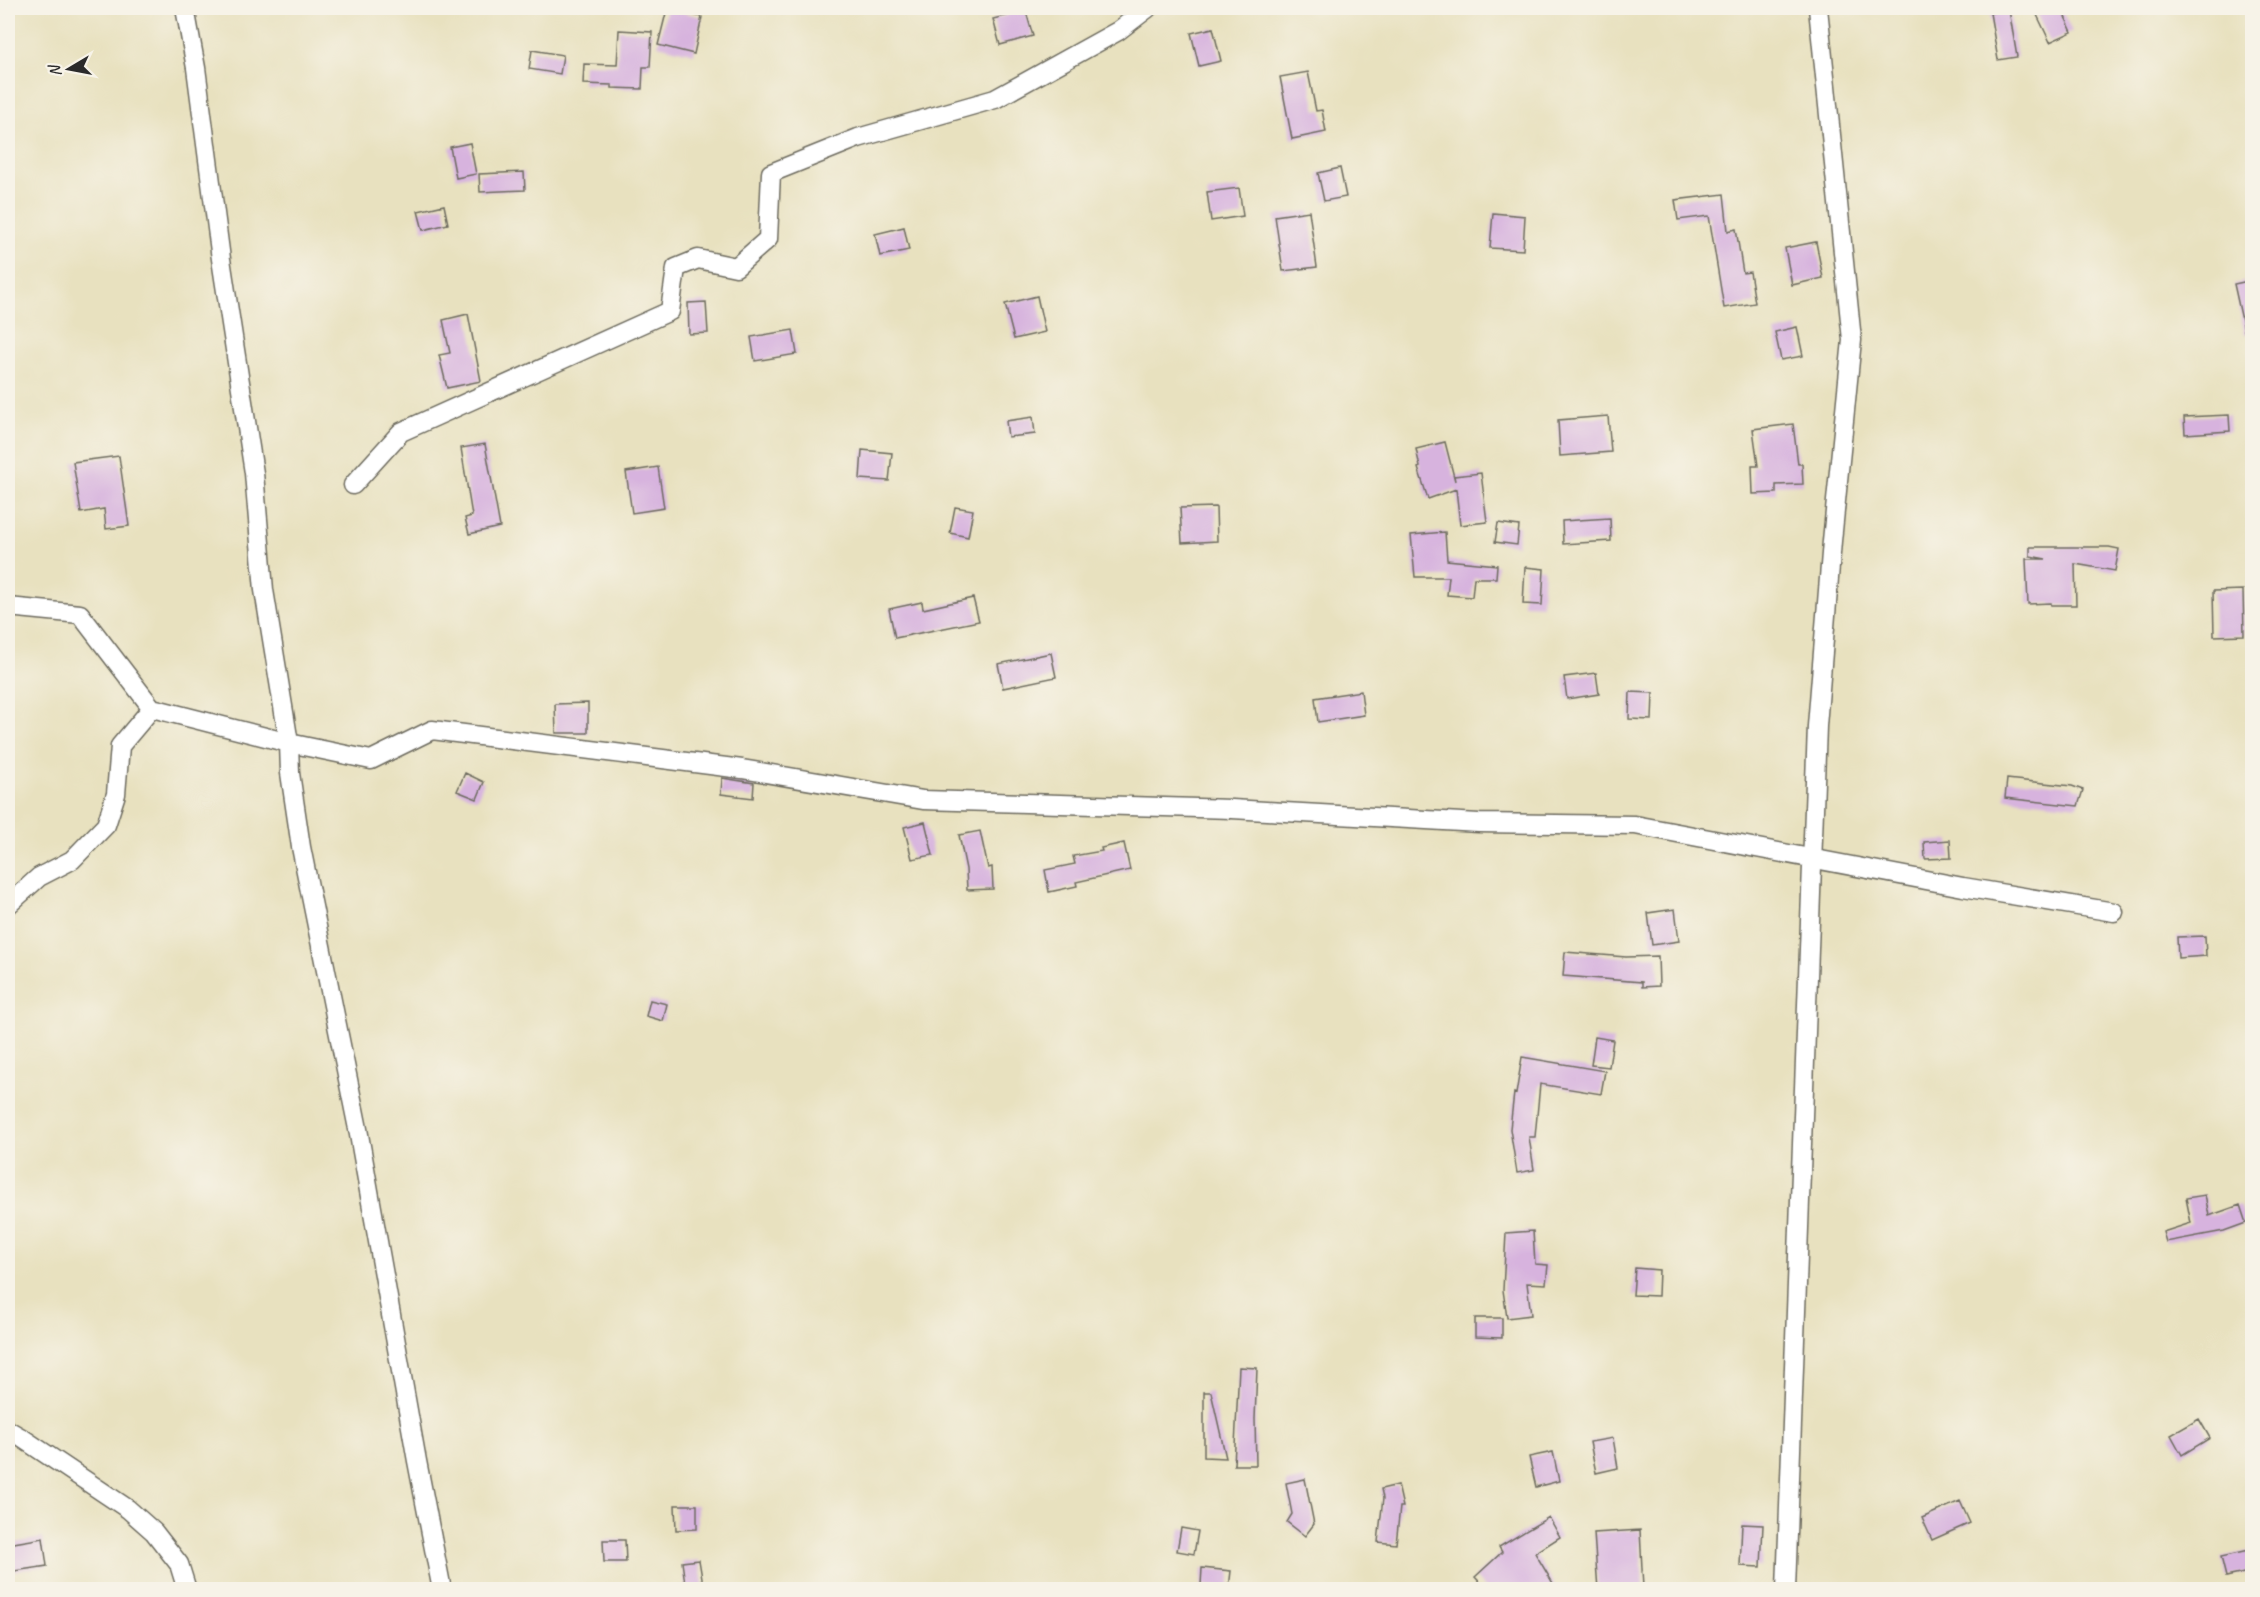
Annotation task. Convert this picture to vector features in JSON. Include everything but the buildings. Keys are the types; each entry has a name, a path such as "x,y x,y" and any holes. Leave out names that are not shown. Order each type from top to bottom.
{"street":[{"path":"185,8 196,68 221,259 254,472 264,590 289,744 290,773 301,847 358,1129 442,1590"},
{"path":"353,484 401,432 670,311 676,268 698,260 736,267 768,238 771,173 858,138 996,99 1118,31 1148,8"},
{"path":"1786,1590 1817,726 1852,340 1818,8"},
{"path":"8,608 80,614 152,708 289,744 371,760 432,730 742,769 922,800 1232,809 1479,823 1635,825 2114,912"},
{"path":"8,905 39,877 72,860 106,825 116,794 120,746 152,708"},
{"path":"8,1431 108,1495 154,1532 178,1564 187,1590"}]}
